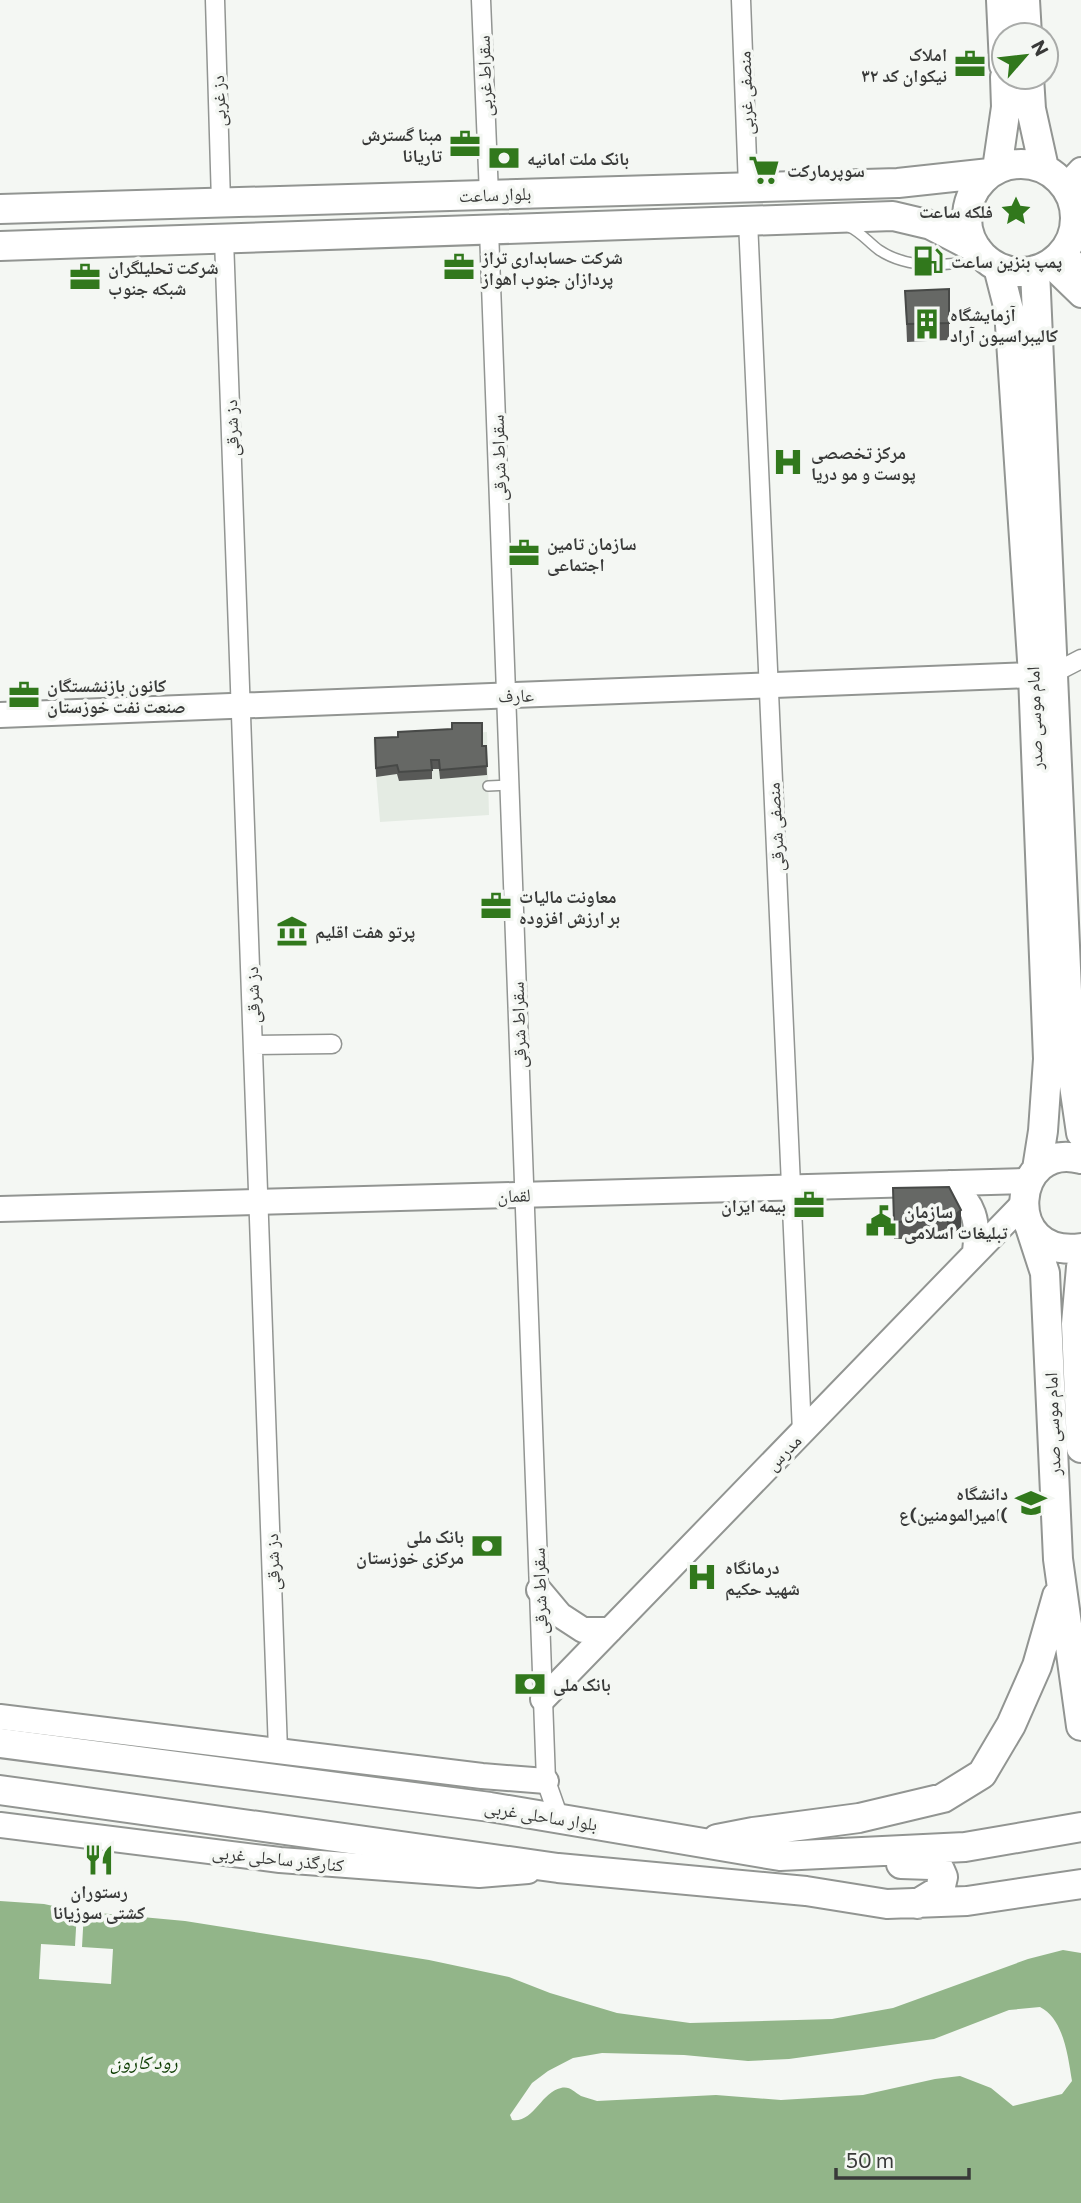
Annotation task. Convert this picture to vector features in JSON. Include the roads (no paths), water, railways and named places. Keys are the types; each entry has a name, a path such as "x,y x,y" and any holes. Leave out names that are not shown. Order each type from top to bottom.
{"main road":[{"path":"1001,0 1002,21"},
{"path":"1025,0 1026,21"},
{"path":"993,171 1006,107 1005,91"},
{"path":"1030,91 1031,109 1044,168"},
{"path":"1016,163 1044,168 1056,176 1073,178 1075,220 1072,237 1057,264 1017,272 987,258 969,233 967,217 970,200 978,185 993,171 1016,163"},
{"name":"بلوار ساعت","path":"0,209 898,183 993,171"},
{"name":"بلوار ساعت","path":"0,246 893,216 931,225 987,258"},
{"name":"امام موسی صدر","path":"987,258 1009,310 1044,674 1070,1058 1081,1133"},
{"name":"امام موسی صدر","path":"1057,264 1044,674 1048,1059 1043,1131 1029,1196 1045,1273 1060,1583 1079,1715"},
{"path":"1081,1158 1063,1157 1049,1161 1029,1196 1039,1238 1052,1246 1081,1248"},
{"name":"امام موسی صدر","path":"1081,1267 1076,1324 1081,1448"},
{"path":"701,1843 753,1832 859,1818 931,1801 943,1798 982,1774 1011,1725 1037,1666 1060,1583"},
{"name":"بلوار ساحلی غربی","path":"0,1743 490,1807 780,1856 965,1847 1081,1827"},
{"path":"0,1790 558,1868 806,1891 887,1904 917,1905 967,1901 1081,1884"},
{"path":"834,1853 879,1863 931,1865 940,1870 943,1877 940,1890 917,1905"}],"street":[{"name":"دز غربی","path":"215,0 221,202"},
{"name":"سقراط غربی","path":"481,0 489,195"},
{"name":"منصفی غربی","path":"741,0 748,187"},
{"name":"منصفی شرقی","path":"748,221 802,1432"},
{"name":"سقراط شرقی","path":"489,230 546,1781 559,1818"},
{"name":"دز شرقی","path":"224,239 278,1751"},
{"path":"1057,264 1081,295"},
{"path":"1044,674 1081,659"},
{"name":"عارف","path":"0,715 1044,674"},
{"path":"254,1045 332,1044"},
{"path":"950,1183 964,1196 974,1213 978,1232 975,1252"},
{"name":"لقمان","path":"0,1209 950,1183 1029,1196"},
{"name":"مدرس","path":"543,1699 1029,1196"},
{"path":"539,1590 560,1615 583,1630 610,1630"},
{"path":"0,1717 482,1776 546,1781"},
{"name":"کنارگذر ساحلی غربی","path":"0,1825 320,1863 479,1875 558,1868"}],"lane":[{"path":"828,219 856,230 878,250 894,259 911,264 955,263 987,258"},
{"path":"488,786 510,785"}],"water":[{"name":"رود کارون","path":"0,1901 185,1921 429,1960 509,1977 550,1993 617,2013 690,2023 832,2019 893,2008 1028,1959 1063,1950 1081,1953 1081,2203 0,2203","holes":["1040,2007 1055,2020 1064,2039 1072,2081 1062,2094 1013,2106 991,2088 960,2076 863,2095 781,2100 716,2095 597,2101 561,2088 548,2095 526,2117 512,2120 510,2115 532,2083 573,2058 602,2053 684,2055 748,2061 789,2059 934,2039 1009,2010"]}],"place":[{"name":"املاک نیکوان کد ۳۲","path":"970,64"},
{"name":"مبنا گسترش تاریانا","path":"465,144"},
{"name":"بانک ملت امانیه","path":"504,158"},
{"name":"سوپرمارکت","path":"764,170"},
{"name":"فلکه ساعت","path":"1016,211"},
{"name":"پمپ بنزین ساعت","path":"928,261"},
{"name":"شرکت حسابداری تراز پردازان جنوب اهواز","path":"459,267"},
{"name":"شرکت تحلیلگران شبکه جنوب","path":"85,277"},
{"name":"آزمایشگاه کالیبراسیون آراد","path":"927,324"},
{"name":"مرکز تخصصی پوست و مو دریا","path":"788,462"},
{"name":"سازمان تامین اجتماعی","path":"524,553"},
{"name":"کانون بازنشستگان صنعت نفت خوزستان","path":"24,695"},
{"name":"معاونت مالیات بر ارزش افزوده","path":"496,906"},
{"name":"پرتو هفت اقلیم","path":"292,931"},
{"name":"بیمه ایران","path":"809,1205"},
{"name":"سازمان تبلیغات اسلامی","path":"881,1221"},
{"name":"دانشگاه امیرالمومنین)ع(","path":"1031,1503"},
{"name":"بانک ملی مرکزی خوزستان","path":"487,1546"},
{"name":"درمانگاه شهید حکیم","path":"702,1577"},
{"name":"بانک ملی","path":"530,1684"},
{"name":"رستوران کشتی سوزیانا","path":"99,1860"}]}
